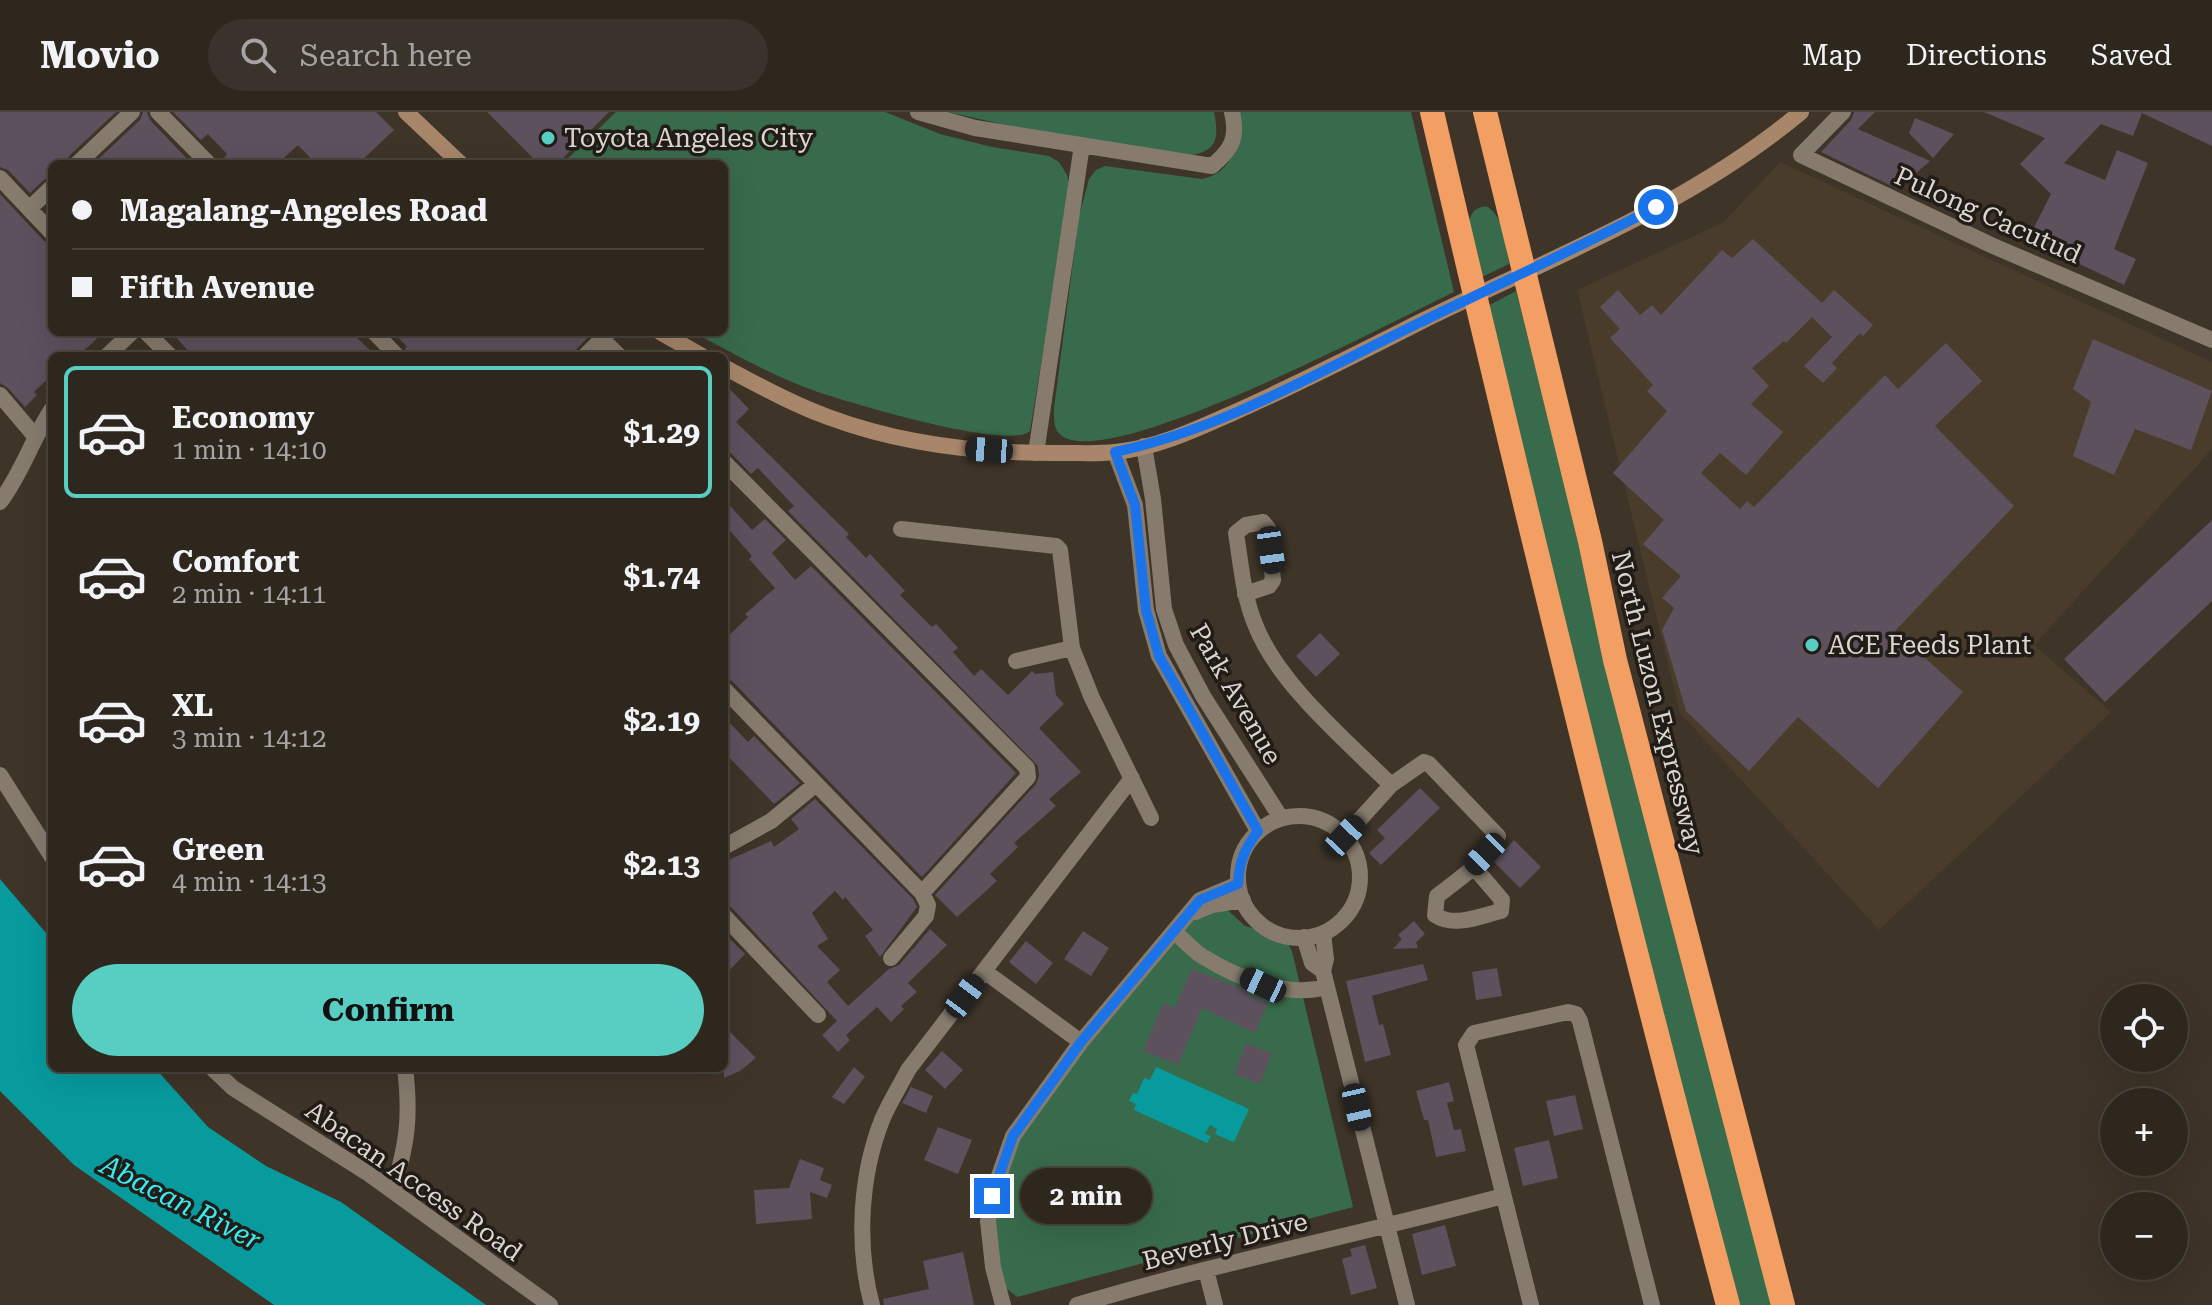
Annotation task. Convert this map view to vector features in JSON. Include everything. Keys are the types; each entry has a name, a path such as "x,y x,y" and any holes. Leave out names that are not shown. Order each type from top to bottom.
{"highway":[{"path":"1432,112 1612,862 1728,1305"},
{"name":"North Luzon Expressway","path":"1485,112 1590,541 1615,660 1783,1305"}],"main road":[{"path":"406,112 457,160"},
{"path":"728,369 827,417 899,439 1036,453 1115,452 1144,446 1185,434 1281,391 1580,247 1706,181 1770,138 1801,112"},
{"path":"667,336 695,352"}],"street":[{"path":"81,160 132,112"},
{"path":"158,112 205,160"},
{"path":"918,112 975,128 1212,166 1230,151 1235,126 1232,112"},
{"name":"Pulong Cacutud","path":"1843,112 1801,155 1991,245 2212,340"},
{"path":"1036,453 1082,145"},
{"path":"0,178 48,229"},
{"path":"29,209 48,191"},
{"path":"111,352 128,336"},
{"path":"150,336 166,352"},
{"path":"378,336 393,352"},
{"path":"589,352 605,336"},
{"path":"0,395 34,435"},
{"path":"0,502 16,481 33,446 34,435 48,415"},
{"name":"Park Avenue","path":"1144,446 1153,499 1164,609 1176,645 1218,719 1281,818"},
{"name":"Park Avenue","path":"1115,452 1135,505 1146,610 1159,656 1258,831"},
{"path":"728,466 1027,768 1028,777 922,893"},
{"path":"901,529 1056,546 1060,550 1072,648 1092,698 1151,818"},
{"path":"1245,594 1255,626 1271,657 1297,689 1391,785"},
{"path":"1159,656 1176,645"},
{"path":"1016,661 1072,648"},
{"path":"728,693 922,893 928,905 926,916 891,958"},
{"path":"1201,731 1218,719"},
{"path":"1345,836 1391,785 1419,764 1429,764 1498,836 1496,843 1473,866"},
{"path":"0,775 48,851"},
{"path":"872,1305 862,1225 868,1166 882,1120 908,1070 1132,778"},
{"path":"728,845 771,821 816,784"},
{"path":"1281,818 1315,818 1331,825 1345,836 1355,851 1360,868 1360,886 1354,903 1344,918 1323,933 1304,937 1275,932 1258,922 1240,892 1238,867 1245,848 1258,831 1281,818"},
{"path":"1003,1305 993,1267 988,1221 992,1196 1013,1136 1081,1042 1174,931 1190,914 1240,892"},
{"path":"728,920 818,1015"},
{"path":"1174,931 1199,955 1263,985 1310,992 1325,979"},
{"path":"1323,933 1325,979 1407,1305"},
{"path":"1304,937 1312,963 1325,979"},
{"path":"984,971 1081,1042"},
{"path":"1531,1305 1466,1045 1474,1033 1568,1012 1576,1014 1580,1021 1652,1305"},
{"name":"Abacan Access Road","path":"216,1072 233,1088 393,1191 550,1305"},
{"path":"393,1191 404,1157 410,1107 406,1072"},
{"name":"Beverly Drive","path":"1077,1305 1173,1276 1386,1228 1503,1196"},
{"path":"1206,1270 1215,1305"}],"shaded area":[{"name":"ACE Feeds Plant","path":"1780,162 2212,362 2212,449 2034,645 2111,712 1879,930 1680,713 1577,290 1724,222"}],"green space":[{"path":"616,112 885,112 940,134 992,147 1049,156 1059,162 1070,188 1030,431 1016,435 992,435 927,423 859,405 784,378 700,336 728,336 728,160 566,160"},
{"path":"948,112 1214,112 1216,135 1207,150 1191,155 1033,131"},
{"path":"1237,112 1411,112 1454,292 1255,388 1192,413 1136,432 1091,441 1062,436 1054,420 1054,408 1079,216 1089,179 1096,170 1105,166 1202,179 1214,175 1228,162 1232,153"},
{"path":"1486,206 1500,223 1509,264 1480,278 1471,247 1469,225 1476,209"},
{"path":"1516,291 1772,1305 1737,1305 1667,1040 1486,307"},
{"path":"1223,906 1245,926 1284,937 1292,951 1353,1207 1017,1297 1006,1288 996,1248 995,1209 1022,1126 1194,917"}],"water":[{"name":"Abacan River","path":"0,879 48,935 48,1072 159,1072 208,1127 266,1166 341,1202 486,1305 274,1305 74,1165 0,1091"},
{"path":"1156,1067 1249,1109 1234,1142 1215,1134 1217,1129 1210,1125 1205,1134 1211,1136 1207,1143 1134,1110 1136,1104 1129,1101 1133,1093 1137,1094 1144,1078 1150,1080"}],"building":[{"path":"0,112 116,112 68,160 48,160 48,178 30,193 8,170 0,167"},
{"path":"143,112 147,112 150,120 188,160 97,160 140,120"},
{"path":"173,112 376,112 394,130 362,160 312,160 298,145 281,160 223,160 227,154 208,134 201,140"},
{"name":"Toyota Angeles City","path":"487,112 609,112 561,160 535,160"},
{"path":"1854,112 1875,112 1858,129 1930,161 1898,189 1821,152 1851,120"},
{"path":"1984,112 2212,112 2212,146 2142,113 2133,136 2101,124 2064,163 2105,180 2117,150 2148,163 2114,249 2136,259 2124,285 2056,253 2054,257 2026,243 2051,194 2020,164 2045,138"},
{"path":"1915,118 1954,134 1933,158 1909,133"},
{"path":"0,194 48,242 48,336 100,336 82,352 48,352 48,379 34,392 37,395 25,407 0,383"},
{"path":"1753,239 1822,303 1834,290 1873,325 1863,336 1860,333 1832,363 1837,368 1823,383 1804,366 1832,337 1812,317 1786,343 1784,341 1752,368 1769,386 1751,404 1783,432 1746,475 1720,453 1701,473 1740,509 1747,501 1754,507 1885,375 1898,389 1946,343 1982,381 1935,426 2014,506 1895,631 1963,692 1878,788 1798,717 1749,771 1686,711 1662,630 1674,608 1662,598 1681,576 1643,544 1664,520 1613,473 1667,411 1647,391 1653,385 1610,338 1620,329 1600,307 1618,290 1640,315 1652,305 1661,315 1722,250 1732,258"},
{"path":"175,336 355,336 372,352 189,352"},
{"path":"397,336 589,336 574,352 406,352 407,347"},
{"path":"2093,339 2212,391 2191,450 2135,429 2114,475 2073,456 2091,402 2073,389"},
{"path":"728,387 749,409 736,422 849,534 846,537 866,558 870,554 905,591 900,595 932,627 936,624 958,648 953,652 974,676 981,669 1008,695 1032,671 1035,674 1053,672 1056,695 1064,704 1039,728 1081,772 1049,799 1056,806 1014,843 1018,847 990,874 997,881 957,917 935,895 1036,784 1038,766 788,511 794,506 758,468 751,474 728,450"},
{"path":"728,503 752,530 765,519 786,540 772,553 795,580 811,566 1016,773 922,877 728,680 728,636 748,617 745,614 775,588 749,559 752,556 728,529"},
{"path":"2212,520 2212,601 2105,702 2064,659"},
{"path":"1320,633 1340,654 1316,677 1296,656"},
{"path":"728,721 748,742 754,736 800,783 774,804 728,756"},
{"path":"1420,788 1440,808 1381,865 1369,853 1385,838 1377,830"},
{"path":"815,799 913,899 917,907 880,957 865,936 873,930 845,897 843,900 835,891 812,913 828,939 817,946 840,970 827,982 848,1006 889,969 899,965 930,929 947,945 908,983 917,992 901,1006 904,1009 891,1022 877,1007 846,1035 850,1040 838,1052 822,1035 837,1021 728,906 728,860 771,841 774,847 799,829 791,819"},
{"path":"1514,840 1541,867 1520,888 1494,862"},
{"path":"1414,921 1425,934 1416,942 1418,948 1393,949 1402,939 1398,935"},
{"path":"1083,931 1109,948 1091,976 1064,959"},
{"path":"728,937 745,954 728,972"},
{"path":"1026,941 1053,963 1036,984 1009,962"},
{"path":"1423,964 1428,980 1372,996 1391,1055 1365,1062 1346,981"},
{"path":"1497,968 1502,996 1476,1000 1472,972"},
{"path":"1192,969 1249,991 1248,994 1268,1003 1255,1033 1202,1008 1178,1065 1143,1051 1163,1003 1174,1008"},
{"path":"728,1030 756,1058 740,1071 724,1078 724,1072 728,1072"},
{"path":"1246,1043 1272,1053 1260,1084 1234,1074"},
{"path":"942,1051 963,1070 945,1089 925,1070"},
{"path":"854,1067 865,1077 844,1104 832,1097"},
{"path":"1449,1082 1454,1101 1447,1103 1454,1130 1461,1129 1466,1151 1436,1157 1428,1120 1424,1120 1416,1091"},
{"path":"911,1087 933,1096 926,1113 902,1103"},
{"path":"1575,1095 1583,1129 1554,1136 1546,1101"},
{"path":"938,1127 972,1140 958,1174 924,1160"},
{"path":"1549,1140 1558,1178 1523,1186 1514,1148"},
{"path":"800,1159 824,1168 820,1180 832,1185 827,1198 810,1192 812,1219 756,1224 754,1190 789,1188"},
{"path":"1445,1225 1456,1266 1422,1275 1412,1234"},
{"path":"1365,1245 1377,1288 1351,1295 1342,1259 1352,1256 1350,1249"},
{"path":"963,1252 974,1305 884,1305 883,1299 929,1289 923,1261"}],"place":[{"name":"Toyota Angeles City","path":"548,138"},
{"name":"ACE Feeds Plant","path":"1812,645"}],"route":[{"path":"992,1196 1004,1155 1039,1096 1200,900 1238,884 1238,867 1245,848 1258,831 1159,656 1146,610 1135,505 1115,452 1185,434 1309,379 1656,207"}]}
